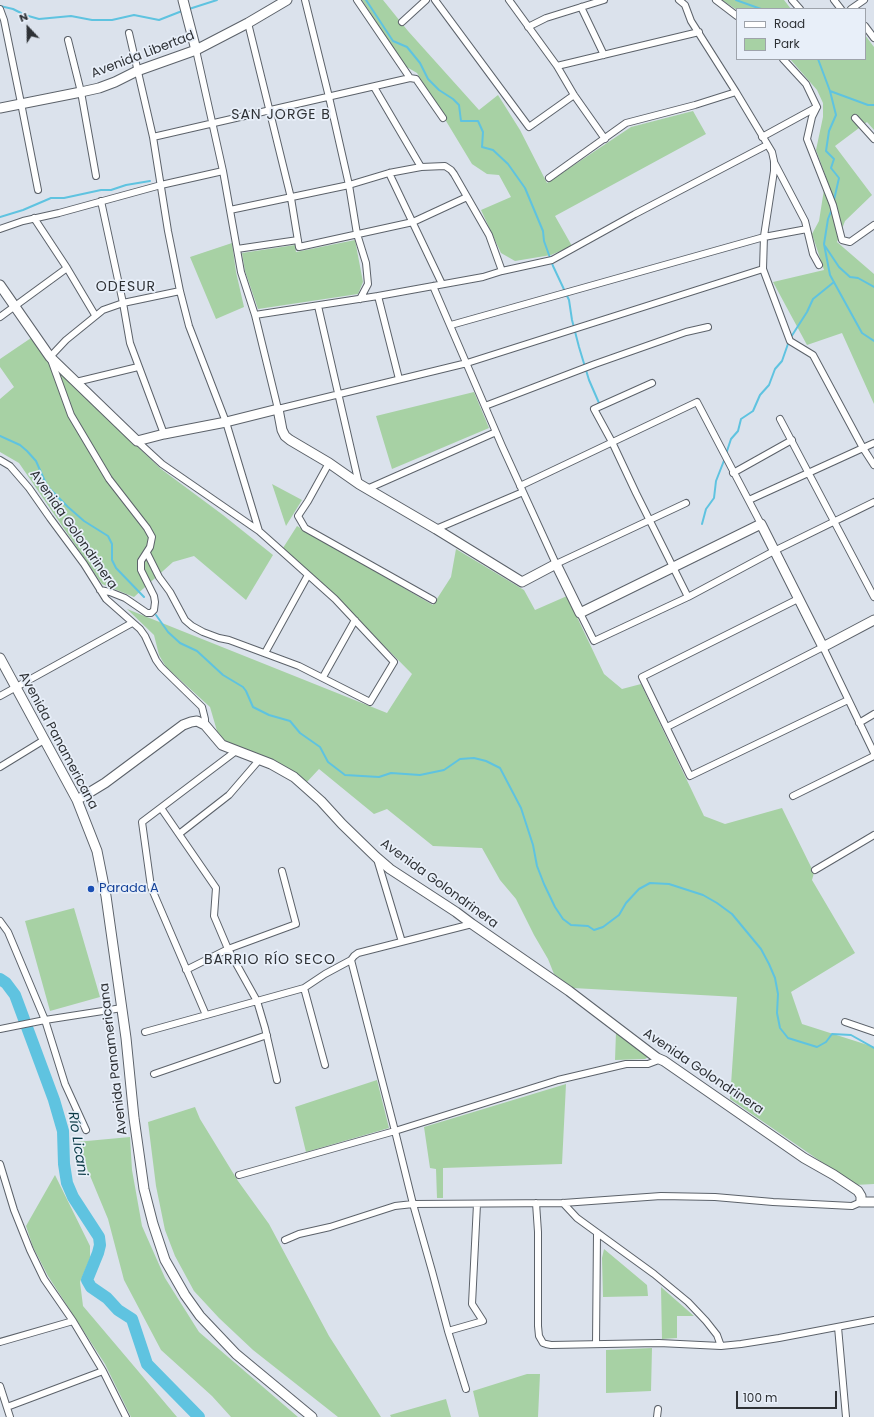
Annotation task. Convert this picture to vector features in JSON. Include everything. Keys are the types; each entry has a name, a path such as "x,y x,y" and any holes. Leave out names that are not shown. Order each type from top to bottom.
{"street":[{"path":"183,0 196,50 223,171 241,272 255,315 282,430 285,436 363,486 522,582 556,564 686,503"},
{"name":"Avenida Libertad","path":"0,108 99,88 115,82 137,72 196,50 248,23 287,0"},
{"path":"305,0 349,185 357,234 366,263 368,284 360,298"},
{"path":"357,0 410,78"},
{"path":"402,22 426,0"},
{"path":"435,0 529,127 574,95"},
{"path":"509,0 557,66 574,95 604,139"},
{"path":"528,27 546,18 592,2 604,0"},
{"path":"679,0 685,5 691,21 772,152 774,171 764,237 763,269 790,341 814,355 863,448 874,465"},
{"path":"716,0 736,15"},
{"path":"792,0 799,8"},
{"path":"834,0 840,8"},
{"path":"853,8 864,0"},
{"path":"581,7 604,55"},
{"path":"0,9 4,20 38,190"},
{"path":"248,23 291,198 299,247 413,222 467,197"},
{"path":"866,27 874,38"},
{"path":"557,66 699,32"},
{"path":"129,33 153,137 168,231 180,292 189,326 226,422 259,531"},
{"path":"68,40 81,92 96,176"},
{"path":"785,60 806,84 817,107"},
{"path":"153,137 410,78 416,79 443,118"},
{"path":"374,87 421,167"},
{"path":"550,178 626,123 695,105 736,92"},
{"path":"762,137 817,107"},
{"path":"817,107 812,117 807,139 833,205 842,240 850,242 873,227"},
{"path":"855,118 874,139"},
{"path":"255,315 378,296 483,277 502,271 552,260 635,214 767,145"},
{"path":"774,161 805,221 813,254 818,265"},
{"path":"230,210 349,185 390,173 421,167 445,166 451,170 489,235 502,271"},
{"path":"0,229 34,218 161,185 223,171"},
{"path":"390,173 442,284"},
{"path":"101,201 130,343 164,434"},
{"path":"34,218 67,268 95,315"},
{"path":"451,325 764,237 807,229"},
{"path":"237,249 298,240"},
{"path":"0,317 67,268"},
{"path":"138,441 164,434 226,422 467,363 763,269"},
{"path":"0,285 50,357 76,382 162,464 259,531 335,599 394,662 370,702 299,666 229,640 219,638 192,626 185,620 170,592 159,577 147,553"},
{"path":"433,286 496,432 556,564 594,641 688,596 774,551 874,502"},
{"path":"50,357 66,340 95,315 104,310 123,303 180,292"},
{"path":"378,296 399,380"},
{"path":"318,306 338,395 363,486"},
{"path":"485,406 595,364 686,332 708,327"},
{"path":"50,357 71,415 109,479 150,532 152,542 142,561 141,570 154,596 154,610 151,613 147,613 125,598 100,590"},
{"path":"76,382 138,367"},
{"path":"652,383 594,409 612,442 688,596"},
{"path":"436,529 522,489 612,442 697,402 733,473 749,500 823,647 874,755 793,796"},
{"path":"780,419 810,473 874,597"},
{"path":"363,486 496,432"},
{"path":"733,473 792,440"},
{"path":"749,500 874,443"},
{"name":"Avenida Golondrinera","path":"0,460 10,466 29,488 84,564 106,599 117,607 140,629 161,667 202,707 205,719 204,725 222,745 260,759 284,770 305,785 342,824 376,857 390,868 569,991 657,1058 664,1061 804,1158 858,1191 869,1204"},
{"path":"329,463 298,516 305,528 433,600"},
{"path":"580,613 761,524"},
{"path":"265,653 308,575"},
{"path":"798,599 642,677 690,776 848,700"},
{"path":"323,677 354,620"},
{"path":"667,727 874,620"},
{"path":"0,696 132,623"},
{"name":"Avenida Panamericana","path":"0,658 77,800 97,850 104,881 122,1008 144,1189 152,1224 165,1260 185,1295 200,1316 236,1354 312,1417"},
{"path":"859,723 874,714"},
{"path":"77,800 105,783 183,725 197,721 204,725"},
{"path":"0,767 44,740"},
{"path":"206,1015 151,887 142,822 236,751"},
{"path":"178,834 229,795 260,759"},
{"path":"161,808 216,888 214,916 228,949 257,1001 267,1035 277,1080"},
{"path":"815,870 874,835"},
{"path":"376,857 402,942"},
{"path":"186,970 228,949 296,924 282,871"},
{"path":"0,921 8,932 44,1020 65,1084 86,1130"},
{"path":"145,1032 304,988 325,974 351,960 358,953 472,924"},
{"path":"351,960 413,1204 448,1331 466,1389"},
{"path":"304,988 325,1065"},
{"path":"0,1029 44,1020 122,1008"},
{"path":"844,1022 874,1032"},
{"path":"154,1074 267,1035"},
{"path":"239,1176 395,1131 558,1080 626,1064 648,1064 656,1061 657,1058"},
{"path":"0,1164 14,1210 30,1250 44,1279 73,1321 103,1370 126,1417"},
{"path":"284,1240 299,1234 330,1227 395,1206 413,1204 536,1203 661,1196 715,1196 774,1202 852,1206 869,1204"},
{"path":"563,1202 577,1218 654,1274 688,1302 717,1335 721,1346"},
{"path":"536,1203 538,1232 539,1336 543,1343 551,1346 659,1343 721,1346 779,1338 874,1320"},
{"path":"448,1331 483,1321 472,1304 477,1204"},
{"path":"596,1344 597,1233"},
{"path":"0,1342 73,1321"},
{"path":"838,1327 846,1417"},
{"path":"7,1407 103,1370"},
{"path":"0,1386 10,1417"},
{"path":"658,1409 658,1417"}],"green space":[{"path":"362,0 383,0 408,31 479,110 498,95 520,130 547,183 631,127 693,111 706,134 555,216 572,246 551,255 515,261 501,253 481,210 511,197 499,175 487,174 472,164 417,73 405,66"},
{"path":"722,0 784,0 790,8 736,8 736,9"},
{"path":"866,36 874,47 874,130 867,122 835,146 872,195 845,221 837,242 874,274 874,404 842,333 807,345 773,282 824,270 812,234 819,221 826,177 816,150 823,117 823,103 817,90 791,60 866,60"},
{"path":"355,240 363,282 358,294 258,309 245,271 242,253 295,245 296,252"},
{"path":"232,243 236,272 244,307 216,319 190,257"},
{"path":"31,338 45,358 161,469 223,515 273,555 246,600 194,556 173,562 134,597 102,584 19,463 0,452 0,399 14,387 0,367 0,359"},
{"path":"474,392 489,428 392,469 376,416"},
{"path":"272,484 302,500 286,526"},
{"path":"297,526 433,605 451,577 456,549 524,590 535,610 567,596 604,674 622,689 641,684 704,816 725,824 782,808 814,873 812,880 855,953 791,992 802,1024 874,1047 874,1184 855,1185 730,1099 737,997 573,988 554,974 548,959 516,899 500,880 482,848 433,846 387,809 374,814 319,769 306,783 287,770 225,741 217,731 210,707 166,667 159,655 154,635 127,609 387,713 412,674 331,592 283,548"},
{"path":"74,908 100,997 50,1011 25,921"},
{"path":"616,1032 650,1056 645,1059 615,1060"},
{"path":"377,1080 389,1128 306,1152 295,1107"},
{"path":"566,1084 562,1164 443,1168 443,1198 437,1198 436,1169 430,1168 424,1127"},
{"path":"195,1107 200,1119 238,1181 269,1224 329,1336 381,1417 338,1417 253,1350 219,1318 194,1291 175,1256 165,1230 156,1186 148,1122"},
{"path":"130,1137 132,1170 142,1226 165,1278 199,1332 298,1417 231,1417 212,1396 161,1350 124,1280 108,1219 76,1142"},
{"path":"55,1175 90,1246 90,1258 80,1282 83,1306 177,1417 131,1417 105,1364 48,1276 33,1247 26,1226"},
{"path":"604,1249 647,1285 648,1296 603,1297 602,1258"},
{"path":"661,1287 694,1316 677,1316 677,1338 662,1339"},
{"path":"652,1348 651,1391 606,1393 606,1350"},
{"path":"527,1374 540,1374 538,1417 479,1417 473,1391"},
{"path":"446,1399 451,1417 391,1417 390,1415"}],"waterway":[{"path":"189,9 217,0"},
{"path":"366,0 393,41 407,47 420,63 428,79 439,90 459,105 461,121 478,121 483,132 482,147 493,150 508,164 525,188 543,231 544,241 553,266 569,300 572,320 579,347 589,380 599,403"},
{"path":"736,0 758,8"},
{"path":"0,6 13,9 25,15 39,19 71,16 92,20 112,20 134,15 159,20 182,11"},
{"path":"818,60 830,91 836,115 829,131 826,151 834,159 831,168 839,178 834,200"},
{"path":"830,91 868,105 874,105"},
{"path":"0,217 23,210 51,198 64,198 101,190 111,190 126,185 150,181"},
{"path":"832,209 828,219 824,244 830,275 862,333 874,341"},
{"path":"825,246 839,267 850,277 858,278 874,287"},
{"path":"791,337 807,312 813,299 834,282"},
{"path":"726,454 731,439 738,431 741,419 753,411 760,395 769,385 775,369 782,361 789,341"},
{"path":"0,436 20,445 27,451 36,461 47,486 84,521 108,536 112,544 112,560 116,568 144,597"},
{"path":"702,524 706,509 714,498 716,481 725,458"},
{"path":"156,615 168,632 180,643 197,651 223,675 243,687 253,707 269,715 290,721 300,733 320,747 328,762 345,775 379,777 391,773 420,775 444,770 460,759 474,758 486,761 500,768 521,808 533,845 537,866 544,884 555,907 563,919 571,925 588,926 594,930 603,927 619,915 626,903 639,889 650,883 669,884 703,895 732,914 761,949 775,978 778,994 777,1013 780,1028 788,1038 817,1047 826,1042 832,1034 851,1035 874,1048"},
{"name":"Río Licani","path":"0,979 6,983 15,995 54,1100 63,1131 64,1164 67,1183 73,1197 99,1237 100,1245 98,1253 87,1280 91,1287 107,1298 118,1310 132,1319 147,1364 199,1417"}],"place":[{"name":"Parada A","path":"91,889"}],"district":[{"name":"SAN JORGE B","path":"281,115"},
{"name":"ODESUR","path":"126,287"},
{"name":"BARRIO RÍO SECO","path":"270,960"}]}
